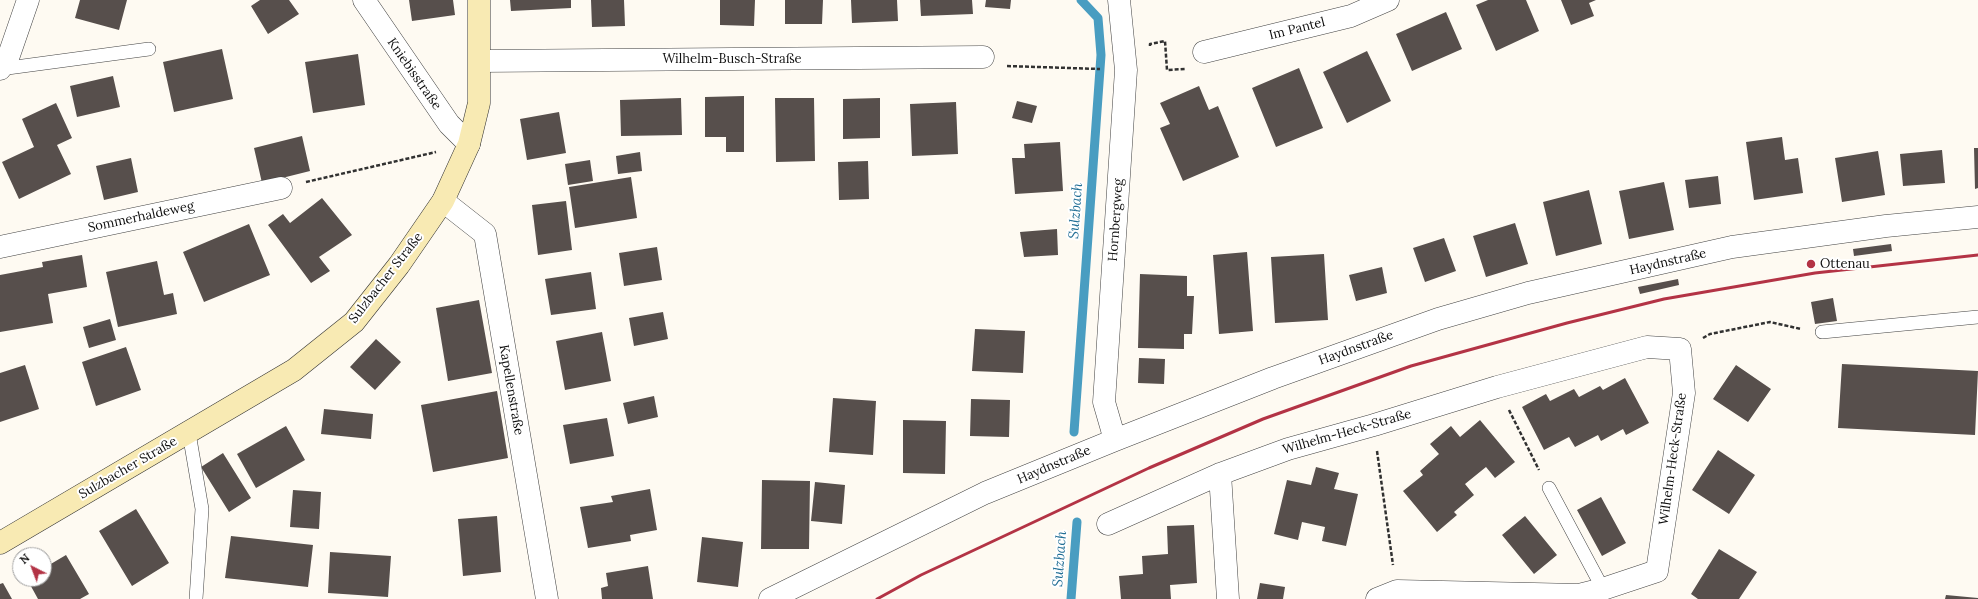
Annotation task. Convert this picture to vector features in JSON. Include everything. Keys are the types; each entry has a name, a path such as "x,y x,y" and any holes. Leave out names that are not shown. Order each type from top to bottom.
{"street":[{"path":"0,69 8,58 28,0"},
{"name":"Kniebisstraße","path":"364,0 449,124 469,144"},
{"name":"Sulzbacher Straße","path":"0,543 294,370 354,322 399,265 443,201 469,144 479,103 479,0"},
{"name":"Hornbergweg","path":"1115,440 1104,402 1126,70 1119,0"},
{"name":"Im Pantel","path":"1204,52 1351,16 1388,0"},
{"name":"Wilhelm-Busch-Straße","path":"480,61 983,56"},
{"name":"Sommerhaldeweg","path":"0,247 281,188"},
{"name":"Kapellenstraße","path":"443,201 485,234 547,599"},
{"name":"Haydnstraße","path":"770,599 985,493 1274,378 1438,319 1528,293 1732,247 1886,226 1978,217"},
{"name":"Wilhelm-Heck-Straße","path":"1108,524 1220,474 1288,449 1374,425 1497,387 1647,347 1680,349 1684,394 1657,571 1603,589 1579,595 1397,591 1377,599"},
{"path":"1220,474 1228,599"}],"lane":[{"path":"0,69 149,49"},
{"path":"1822,332 1978,317"},
{"path":"189,433 202,509 196,599"},
{"path":"1549,488 1603,589"}],"path":[{"path":"1150,50 1150,44 1164,41 1167,70 1188,69"},
{"path":"1004,66 1104,69"},
{"path":"281,188 469,144"},
{"path":"1680,349 1710,334 1770,322 1797,328"},
{"path":"1497,387 1549,488"},
{"path":"1374,425 1397,591"}],"building":[{"path":"80,0 127,0 119,30 75,18"},
{"path":"260,0 289,0 299,14 268,34 251,6"},
{"path":"409,0 453,0 455,15 412,21"},
{"path":"510,0 571,0 571,8 511,11"},
{"path":"591,0 624,0 625,26 592,27"},
{"path":"720,0 755,0 754,26 720,25"},
{"path":"785,0 823,0 822,24 785,24"},
{"path":"851,0 897,0 898,21 852,23"},
{"path":"920,0 972,0 973,14 921,16"},
{"path":"986,0 1011,0 1010,9 985,7"},
{"path":"1488,0 1526,0 1539,31 1496,51 1476,5"},
{"path":"1561,0 1596,0 1589,3 1594,16 1571,25"},
{"path":"1446,12 1462,49 1412,71 1396,34"},
{"path":"222,49 233,99 174,112 163,62"},
{"path":"1367,51 1391,101 1347,123 1323,72"},
{"path":"358,54 365,105 313,113 305,62"},
{"path":"1299,68 1323,128 1276,147 1252,88"},
{"path":"113,76 120,107 77,117 70,86"},
{"path":"1199,86 1209,110 1218,106 1239,157 1183,181 1160,128 1170,124 1160,103"},
{"path":"744,96 744,152 726,152 726,137 705,137 705,97"},
{"path":"681,98 682,135 621,136 620,100"},
{"path":"775,98 814,98 815,161 776,162"},
{"path":"880,98 880,138 843,139 843,99"},
{"path":"1017,101 1037,106 1032,123 1012,118"},
{"path":"956,102 958,154 912,156 910,104"},
{"path":"56,103 72,138 57,145 71,174 19,199 2,162 34,147 22,119"},
{"path":"559,112 566,153 527,160 520,119"},
{"path":"302,136 310,171 262,183 254,148"},
{"path":"1782,137 1785,160 1798,158 1803,193 1754,200 1746,142"},
{"path":"1060,142 1063,191 1015,194 1012,158 1025,158 1024,144"},
{"path":"1974,148 1978,148 1978,188 1975,189"},
{"path":"1942,150 1945,183 1903,186 1900,154"},
{"path":"1878,151 1885,195 1842,202 1835,158"},
{"path":"640,152 642,171 618,174 616,156"},
{"path":"131,158 138,192 104,200 96,166"},
{"path":"590,160 593,181 568,185 565,164"},
{"path":"868,161 869,199 839,200 838,162"},
{"path":"1718,176 1721,204 1689,208 1685,180"},
{"path":"631,177 637,218 575,228 569,187"},
{"path":"1664,182 1674,230 1629,239 1619,191"},
{"path":"1589,190 1602,244 1556,256 1543,202"},
{"path":"322,198 352,235 319,257 330,271 311,283 268,225 283,214 290,223"},
{"path":"566,201 572,250 538,255 532,205"},
{"path":"1515,223 1528,264 1486,277 1473,236"},
{"path":"249,224 270,275 204,302 183,252"},
{"path":"1057,229 1058,255 1024,257 1020,232"},
{"path":"1444,238 1456,271 1425,282 1413,248"},
{"path":"1891,244 1892,251 1854,256 1853,249"},
{"path":"657,247 662,280 624,286 619,253"},
{"path":"1247,252 1253,331 1219,334 1213,255"},
{"path":"1324,254 1328,320 1275,323 1271,257"},
{"path":"82,255 87,287 48,294 53,323 0,332 0,275 43,267 42,262"},
{"path":"157,261 164,295 173,293 177,314 118,327 106,272"},
{"path":"1382,267 1387,293 1356,301 1349,275"},
{"path":"591,272 596,309 551,315 545,279"},
{"path":"1140,274 1187,276 1187,296 1194,296 1192,334 1184,334 1184,349 1138,348"},
{"path":"1678,279 1679,285 1640,294 1638,287"},
{"path":"1833,298 1837,321 1815,324 1811,302"},
{"path":"479,300 492,373 448,381 436,308"},
{"path":"663,312 668,339 634,346 629,318"},
{"path":"110,319 116,340 89,348 83,327"},
{"path":"975,329 1025,331 1023,373 972,371"},
{"path":"602,332 611,381 565,390 556,341"},
{"path":"376,339 401,362 375,390 350,367"},
{"path":"126,347 141,390 96,406 82,362"},
{"path":"1139,358 1165,359 1164,384 1138,383"},
{"path":"1842,364 1978,371 1975,435 1838,428"},
{"path":"25,365 39,409 0,422 0,373"},
{"path":"1736,365 1771,389 1748,422 1713,399"},
{"path":"1625,378 1649,423 1626,435 1623,429 1601,441 1598,435 1575,447 1569,437 1544,450 1522,407 1546,394 1550,401 1574,389 1579,397 1600,386 1603,390"},
{"path":"497,391 508,458 433,472 421,405"},
{"path":"654,396 658,417 628,424 623,403"},
{"path":"833,398 876,401 873,455 829,452"},
{"path":"971,399 1010,400 1009,437 970,436"},
{"path":"324,409 373,414 371,439 321,434"},
{"path":"607,418 614,456 570,464 563,425"},
{"path":"903,420 946,421 945,474 903,473"},
{"path":"1480,420 1515,462 1495,478 1486,467 1465,484 1474,495 1454,512 1457,515 1437,532 1403,491 1423,475 1420,471 1439,454 1430,444 1451,426 1460,437"},
{"path":"286,426 305,460 256,488 237,454"},
{"path":"1718,450 1755,475 1729,514 1692,490"},
{"path":"223,453 251,498 229,512 201,467"},
{"path":"1316,467 1339,473 1334,489 1358,494 1346,546 1322,541 1325,527 1302,522 1298,540 1274,534 1287,480 1311,485"},
{"path":"762,480 810,481 809,549 761,549"},
{"path":"815,482 845,485 842,524 811,521"},
{"path":"650,489 657,530 630,535 631,541 588,548 580,507 613,502 611,496"},
{"path":"293,490 321,492 319,529 290,527"},
{"path":"1601,497 1626,543 1602,556 1577,510"},
{"path":"136,509 169,563 132,586 99,531"},
{"path":"497,516 501,572 463,576 458,519"},
{"path":"1525,516 1557,555 1534,574 1502,535"},
{"path":"1194,525 1197,583 1170,585 1171,599 1121,599 1119,576 1143,574 1142,556 1168,554 1167,526"},
{"path":"231,536 313,545 308,587 225,578"},
{"path":"702,537 743,542 738,587 697,582"},
{"path":"1719,549 1757,572 1739,599 1698,599 1691,594"},
{"path":"330,552 391,556 388,597 328,593"},
{"path":"66,555 89,594 80,599 38,599 31,587 52,587 52,563"},
{"path":"648,566 653,599 602,599 601,588 608,586 606,573"},
{"path":"3,583 12,599 0,599 0,584"},
{"path":"1260,583 1285,587 1283,599 1257,599"},
{"path":"1946,595 1978,598 1978,599 1945,599"}],"waterway":[{"name":"Sulzbach","path":"1074,432 1101,55 1098,18 1081,0"},
{"name":"Sulzbach","path":"1071,599 1077,522"}],"railway":[{"path":"877,599 921,575 1149,468 1263,419 1411,366 1567,323 1664,299 1815,273 1978,255"}],"place":[{"name":"Ottenau","path":"1811,264"}]}
